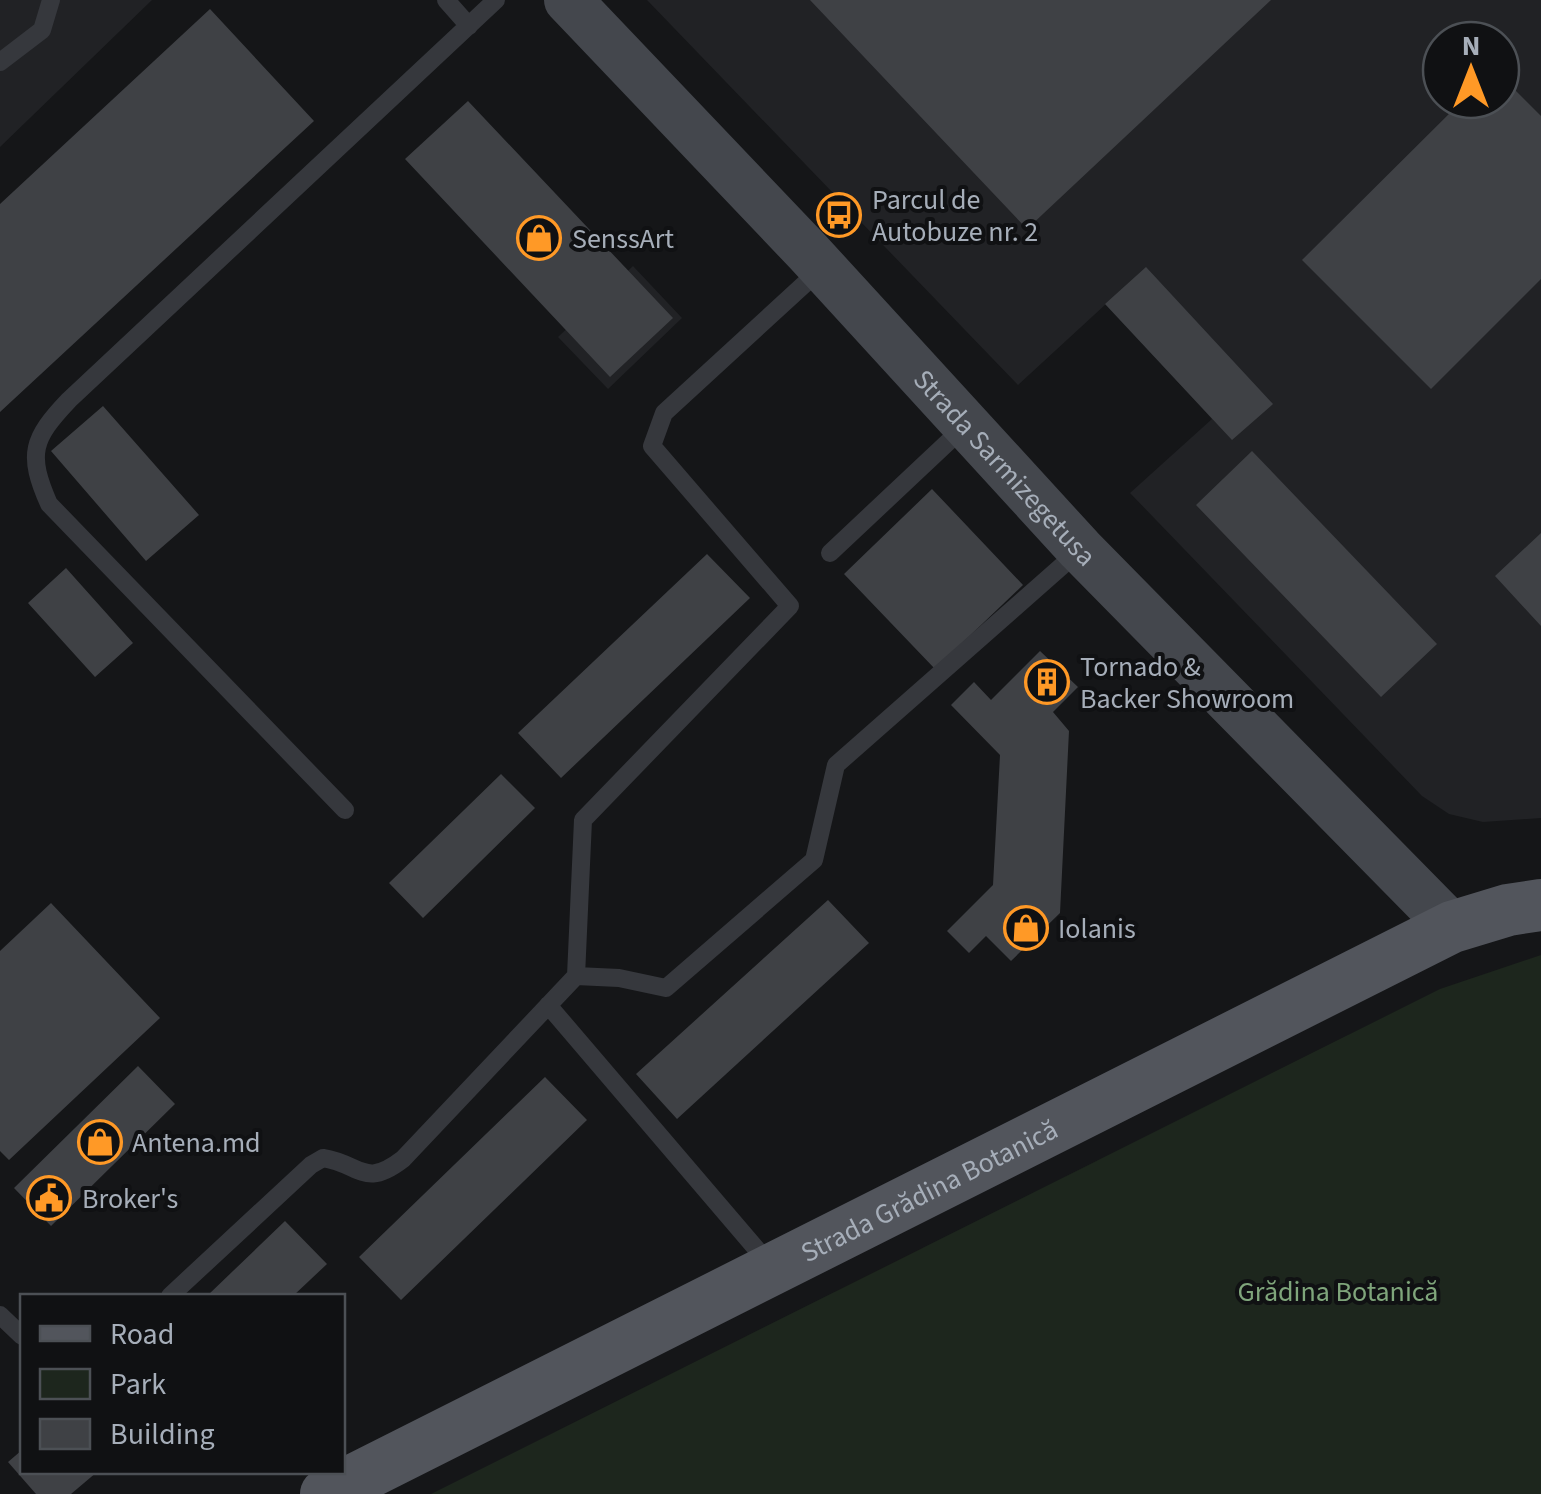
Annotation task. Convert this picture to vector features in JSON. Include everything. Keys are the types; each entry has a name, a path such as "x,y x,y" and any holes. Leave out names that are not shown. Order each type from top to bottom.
{"main road":[{"name":"Strada Sarmizegetusa","path":"568,0 1080,549 1452,927"},
{"name":"Strada Grădina Botanică","path":"326,1494 1452,927 1508,910 1541,906"}],"lane":[{"path":"0,62 42,30 51,0"},
{"path":"446,0 469,26"},
{"path":"345,810 50,504 36,475 36,446 45,425 69,400 496,0"},
{"path":"172,1294 311,1165 324,1158 372,1176 388,1170 576,976 582,820 790,606 652,446 664,413 822,268"},
{"path":"830,553 966,425"},
{"path":"576,976 619,978 666,988 814,860 836,765 1080,549"},
{"path":"548,1005 774,1269"},
{"path":"0,1315 20,1334"}],"shaded area":[{"path":"0,0 152,0 0,147"},
{"path":"647,0 1541,0 1541,818 1483,822 1449,814 1422,796 1130,493 1212,419 1106,304 1018,385"},
{"path":"633,266 682,318 608,389 558,337"}],"green space":[{"name":"Grădina Botanică","path":"1541,955 1541,1494 431,1494 1440,989"}],"building":[{"path":"810,0 1271,0 1027,229"},
{"path":"210,9 314,121 0,412 0,204"},
{"path":"1521,96 1541,116 1541,279 1431,389 1302,260 1443,120 1521,120"},
{"path":"468,101 673,318 610,377 405,159"},
{"path":"1146,267 1273,404 1232,440 1105,304"},
{"path":"103,406 199,515 146,561 51,451"},
{"path":"1252,451 1437,644 1381,697 1196,505"},
{"path":"932,489 1023,585 935,669 844,574"},
{"path":"1541,533 1541,626 1495,576"},
{"path":"707,554 750,598 561,778 518,733"},
{"path":"66,568 133,643 95,677 28,603"},
{"path":"1040,651 1078,687 1053,712 1069,731 1060,913 1011,961 986,936 969,953 947,931 993,885 1000,755 951,705 974,682 991,700"},
{"path":"501,774 535,808 423,918 389,883"},
{"path":"828,900 869,943 677,1119 636,1074"},
{"path":"51,903 160,1018 9,1160 0,1151 0,951"},
{"path":"138,1066 175,1104 51,1226 14,1188"},
{"path":"545,1077 587,1120 401,1300 359,1257"},
{"path":"285,1221 327,1264 295,1294 209,1294"},
{"path":"20,1452 20,1474 95,1474 71,1494 36,1494 8,1462"}],"place":[{"name":"Parcul de Autobuze nr. 2","path":"839,215"},
{"name":"SenssArt","path":"539,238"},
{"name":"Tornado & Backer Showroom","path":"1047,682"},
{"name":"Iolanis","path":"1026,928"},
{"name":"Antena.md","path":"100,1142"},
{"name":"Broker's","path":"49,1198"}]}
